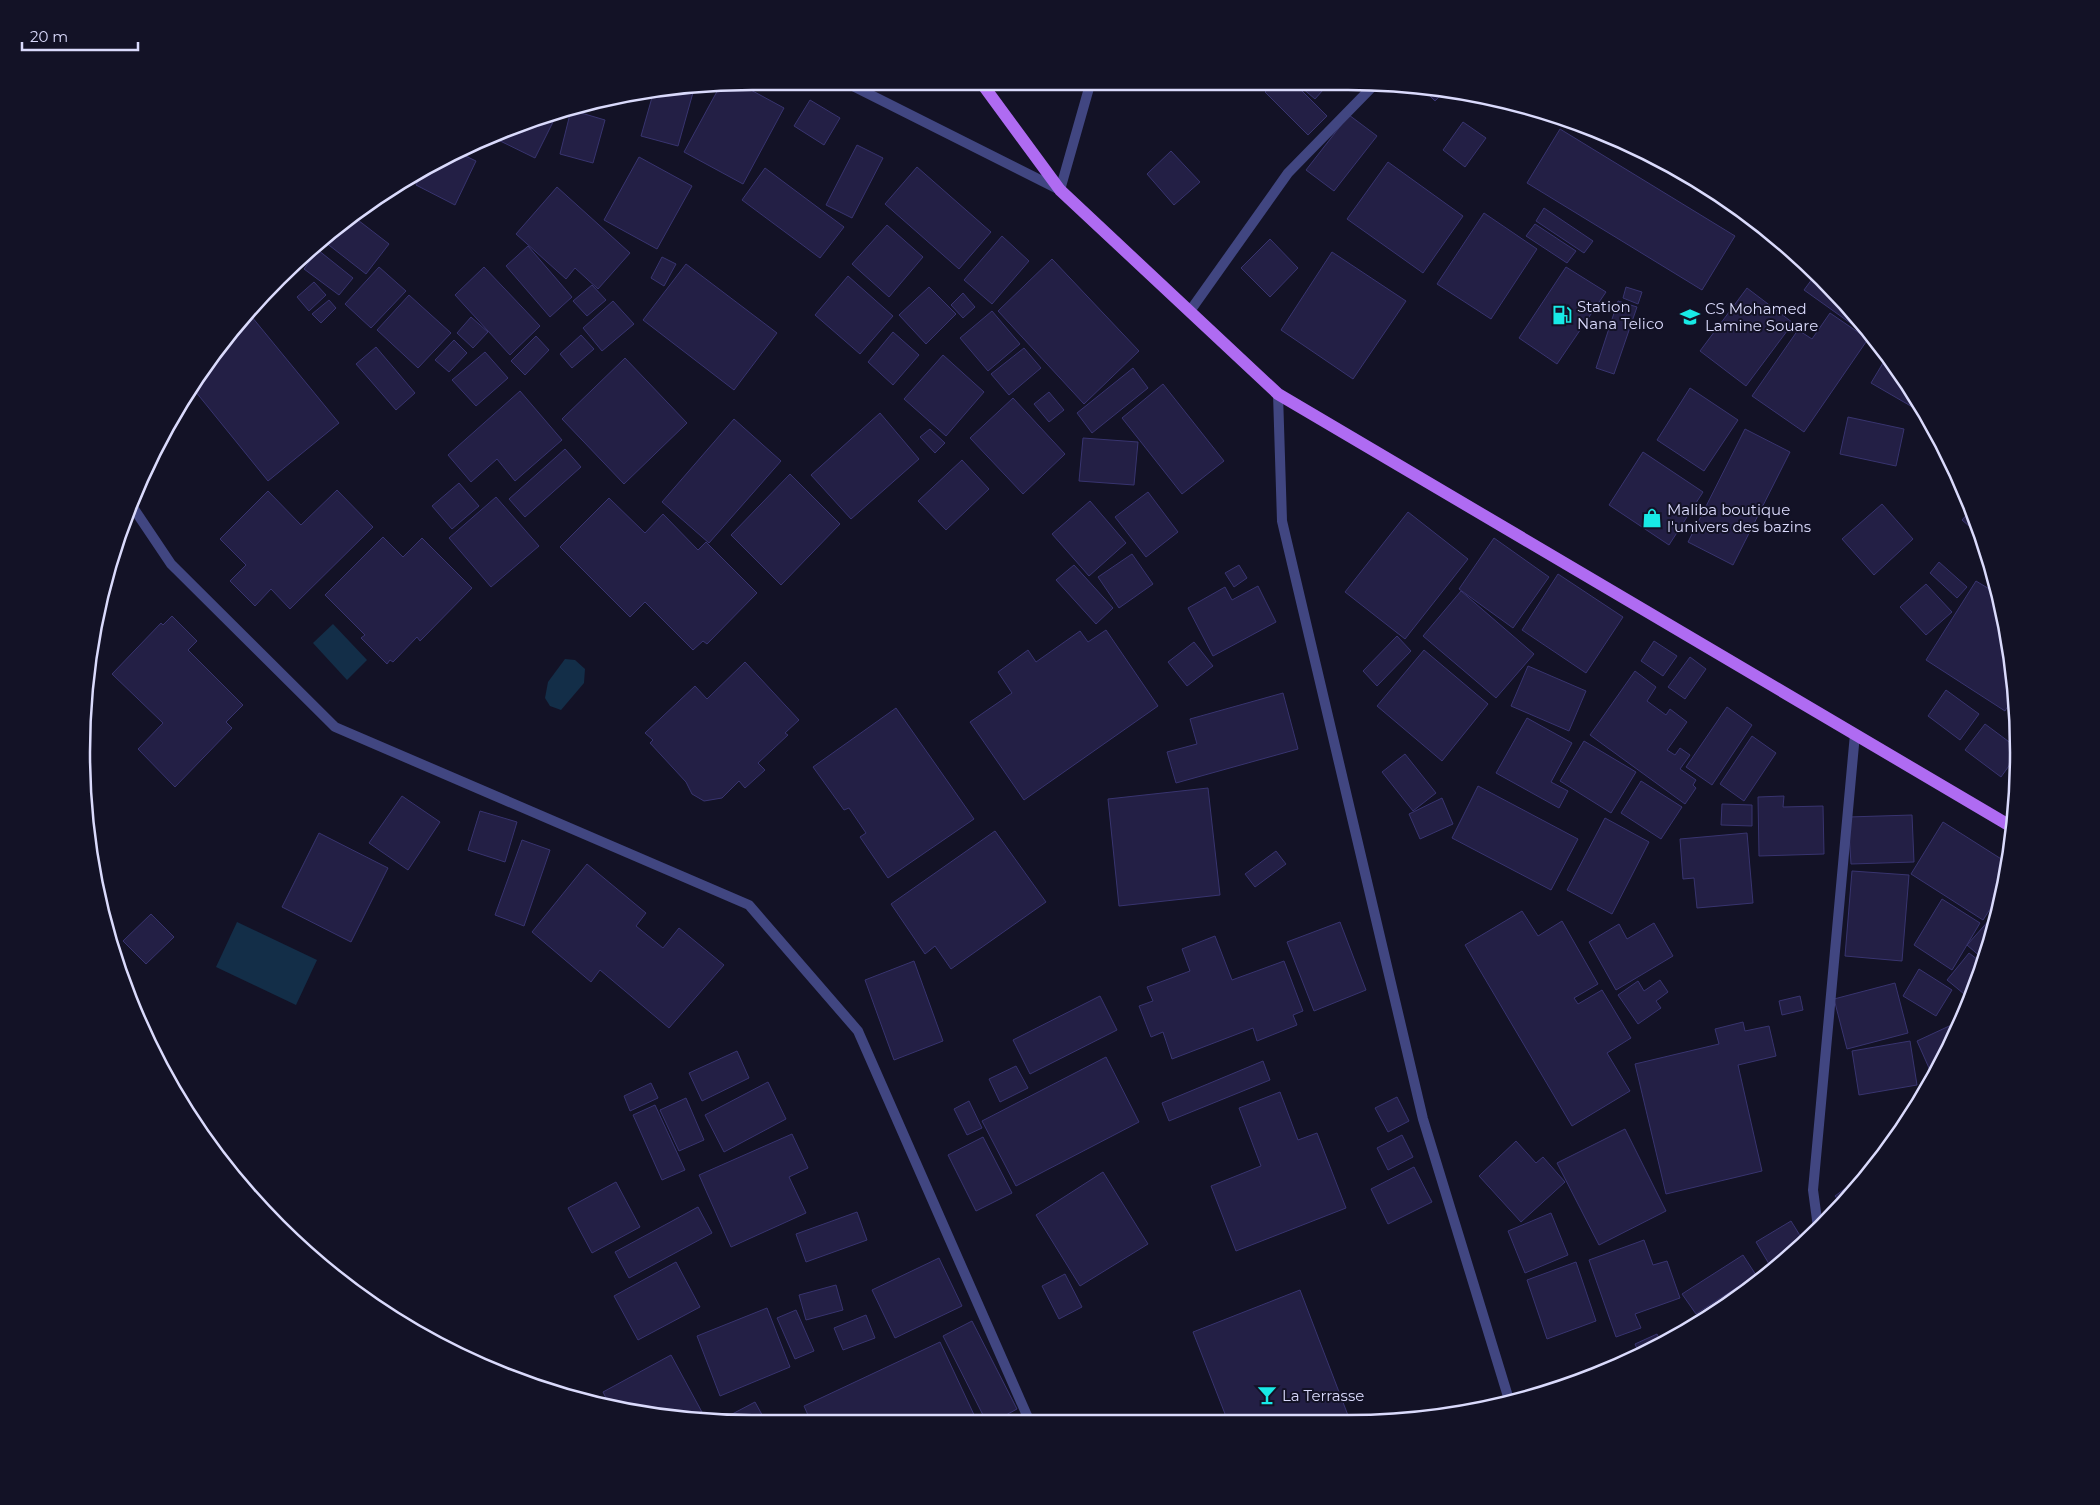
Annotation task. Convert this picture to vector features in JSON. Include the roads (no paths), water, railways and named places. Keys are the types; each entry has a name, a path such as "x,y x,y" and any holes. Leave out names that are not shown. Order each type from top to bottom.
{"main road":[{"path":"987,90 1060,190 1278,394 2006,823"}],"street":[{"path":"861,90 1060,190 1088,90"},
{"path":"1190,311 1288,173 1369,90"},
{"path":"1278,394 1282,521 1423,1119 1507,1395"},
{"path":"135,512 171,564 335,727 749,906 858,1031 1027,1415"},
{"path":"1817,1220 1813,1190 1855,734"}],"water":[{"path":"333,624 367,660 347,680 313,643"},
{"path":"565,659 575,660 585,669 584,683 561,710 550,706 545,698 548,682"},
{"path":"237,922 317,960 296,1005 216,967"}],"place":[{"name":"Station Nana Telico","path":"1562,315"},
{"name":"CS Mohamed Lamine Souare","path":"1690,317"},
{"name":"Maliba boutique l'univers des bazins","path":"1652,518"},
{"name":"La Terrasse","path":"1267,1395"}]}
